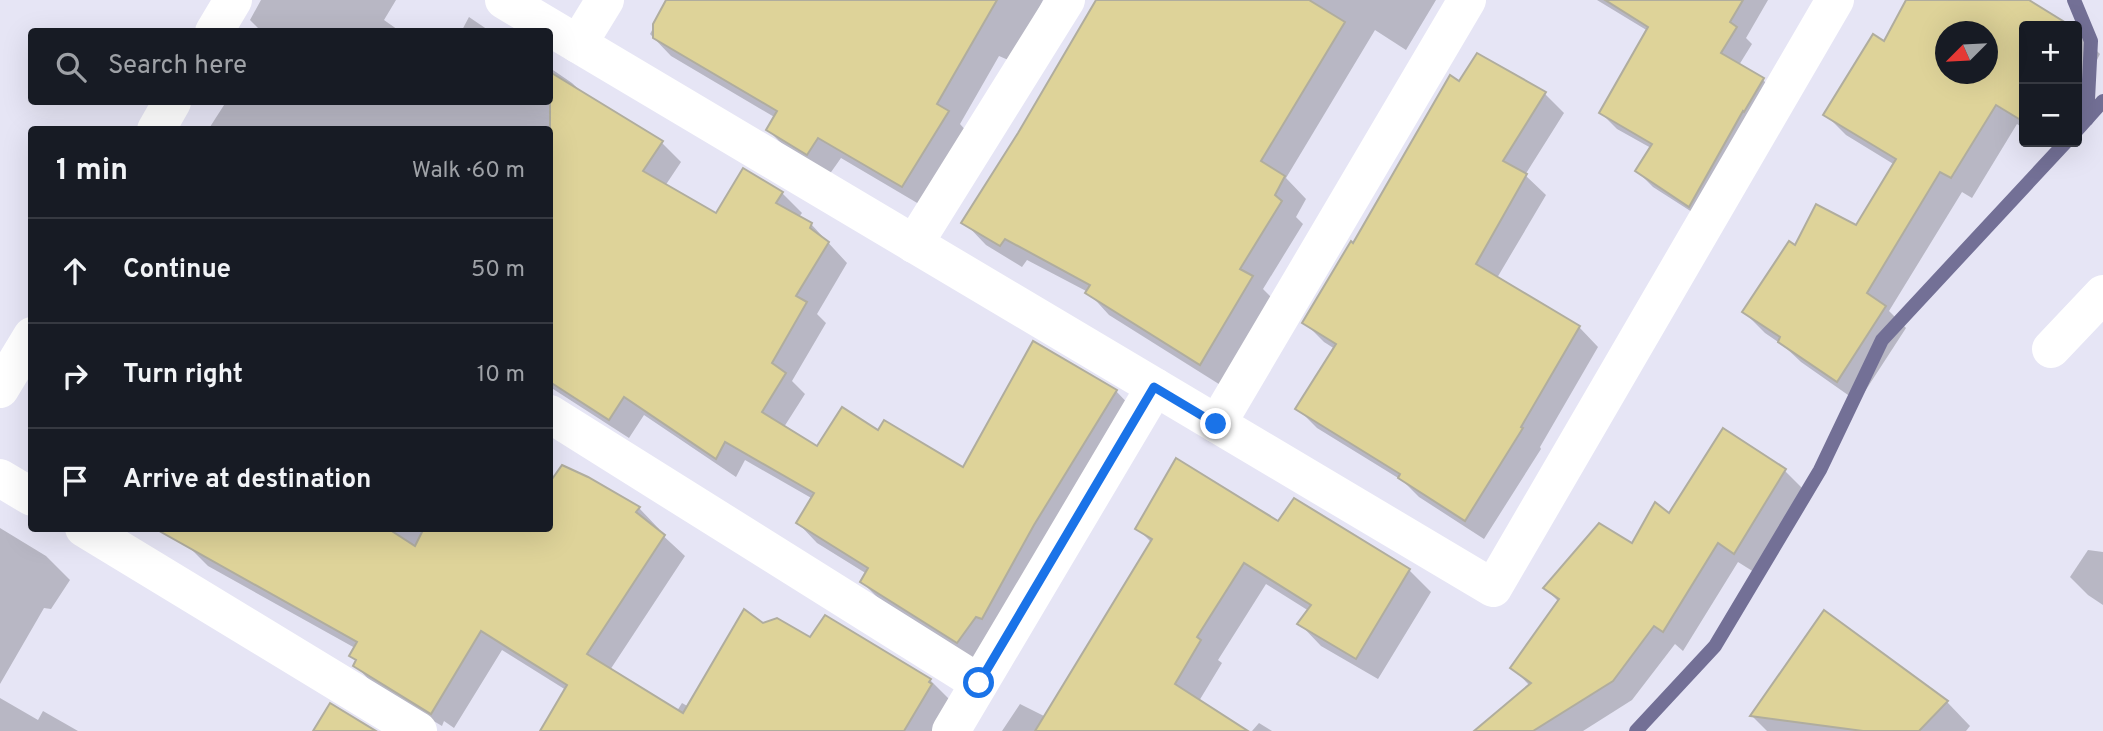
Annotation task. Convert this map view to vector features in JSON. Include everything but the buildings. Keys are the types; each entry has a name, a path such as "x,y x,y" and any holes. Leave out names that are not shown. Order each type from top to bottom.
{"street":[{"path":"216,28 233,0"},
{"path":"504,0 551,28"},
{"path":"578,44 605,0"},
{"path":"914,244 1066,0"},
{"path":"1216,424 1467,0"},
{"path":"553,29 1493,587 1835,0"},
{"path":"158,126 170,105"},
{"path":"2051,349 2103,294"},
{"path":"0,389 28,344"},
{"path":"951,731 1154,387"},
{"path":"553,416 979,683"},
{"path":"0,478 28,495"},
{"path":"91,532 418,731"}],"waterway":[{"path":"2074,0 2091,41 2087,119"},
{"path":"2082,124 2103,101"},
{"path":"1636,731 1715,646 1820,470 1882,340 2061,147"}],"route":[{"path":"979,683 1154,387 1216,424"}]}
